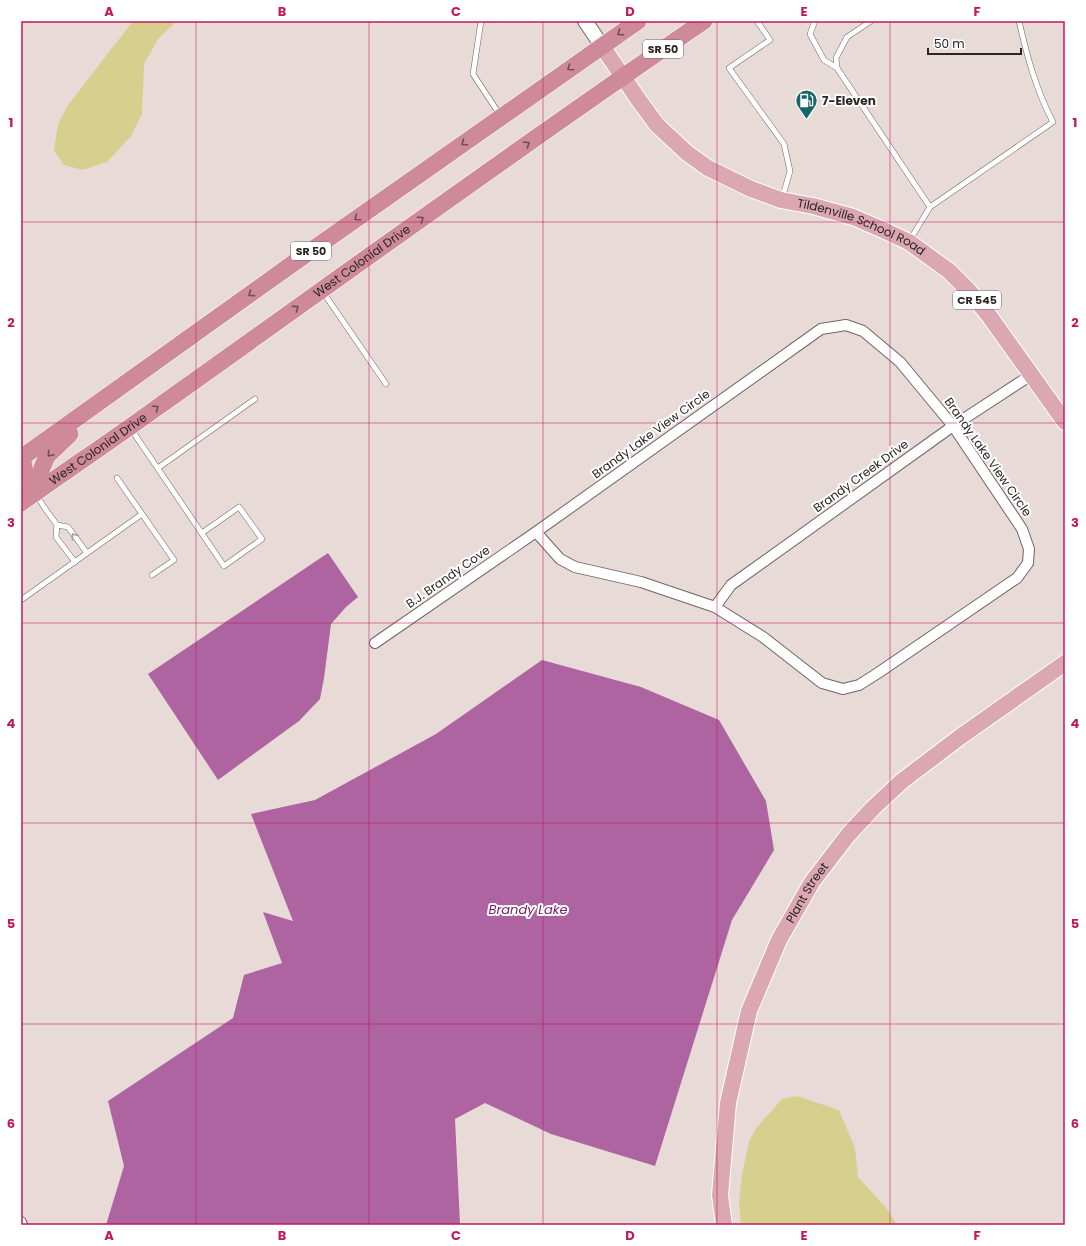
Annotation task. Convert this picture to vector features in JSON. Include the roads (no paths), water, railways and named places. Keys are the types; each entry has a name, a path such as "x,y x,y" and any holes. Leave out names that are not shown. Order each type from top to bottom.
{"highway":[{"name":"SR 50","path":"22,457 295,262 638,21"},
{"name":"West Colonial Drive","path":"21,503 622,77 704,21"},
{"path":"35,493 47,456 118,389"},
{"path":"21,484 25,472 22,457"}],"main road":[{"name":"CR 545","path":"585,21 622,77"},
{"name":"Tildenville School Road","path":"622,77 657,125 687,153 708,168 751,189 781,200 813,206 853,218 882,229 909,242 949,271 969,291 990,317 1065,422"},
{"name":"Plant Street","path":"724,1225 720,1195 728,1103 749,1011 779,940 812,882 848,835 873,808 902,781 960,736 1065,663"}],"street":[{"name":"Brandy Lake View Circle","path":"846,325 863,331 900,362 953,426 1022,529 1029,549 1028,563 1017,578 878,673 859,685 843,689 822,683 763,637 716,607 641,582 575,567 560,559 536,532 821,329 846,325"},
{"name":"Brandy Creek Drive","path":"716,607 731,585 953,426 1031,375"},
{"name":"B.J. Brandy Cove","path":"375,643 536,532"}],"lane":[{"path":"481,21 473,74 501,117"},
{"path":"757,21 770,40 729,68 784,144 790,171 781,200"},
{"path":"815,21 810,34 824,60 837,68 930,207"},
{"path":"837,68 836,58 847,38 871,21"},
{"path":"909,242 930,207 1053,122 1044,105 1030,68 1019,21"},
{"path":"321,290 386,384"},
{"path":"158,468 256,399"},
{"path":"129,427 224,566 262,539 239,507 202,533"},
{"path":"118,478 174,560 152,575"},
{"path":"35,493 57,525 56,537 75,562"},
{"path":"21,600 142,514"},
{"path":"57,525 68,527 87,554"}],"water":[{"path":"328,553 358,597 346,607 331,624 320,699 299,721 218,780 148,674"},
{"name":"Brandy Lake","path":"542,660 641,687 719,720 766,801 774,850 732,920 655,1166 551,1134 485,1103 455,1119 459,1225 106,1225 124,1166 108,1101 233,1018 244,975 282,963 263,912 293,921 251,814 315,800 436,734"}],"place":[{"name":"7-Eleven","path":"806,120"}]}
